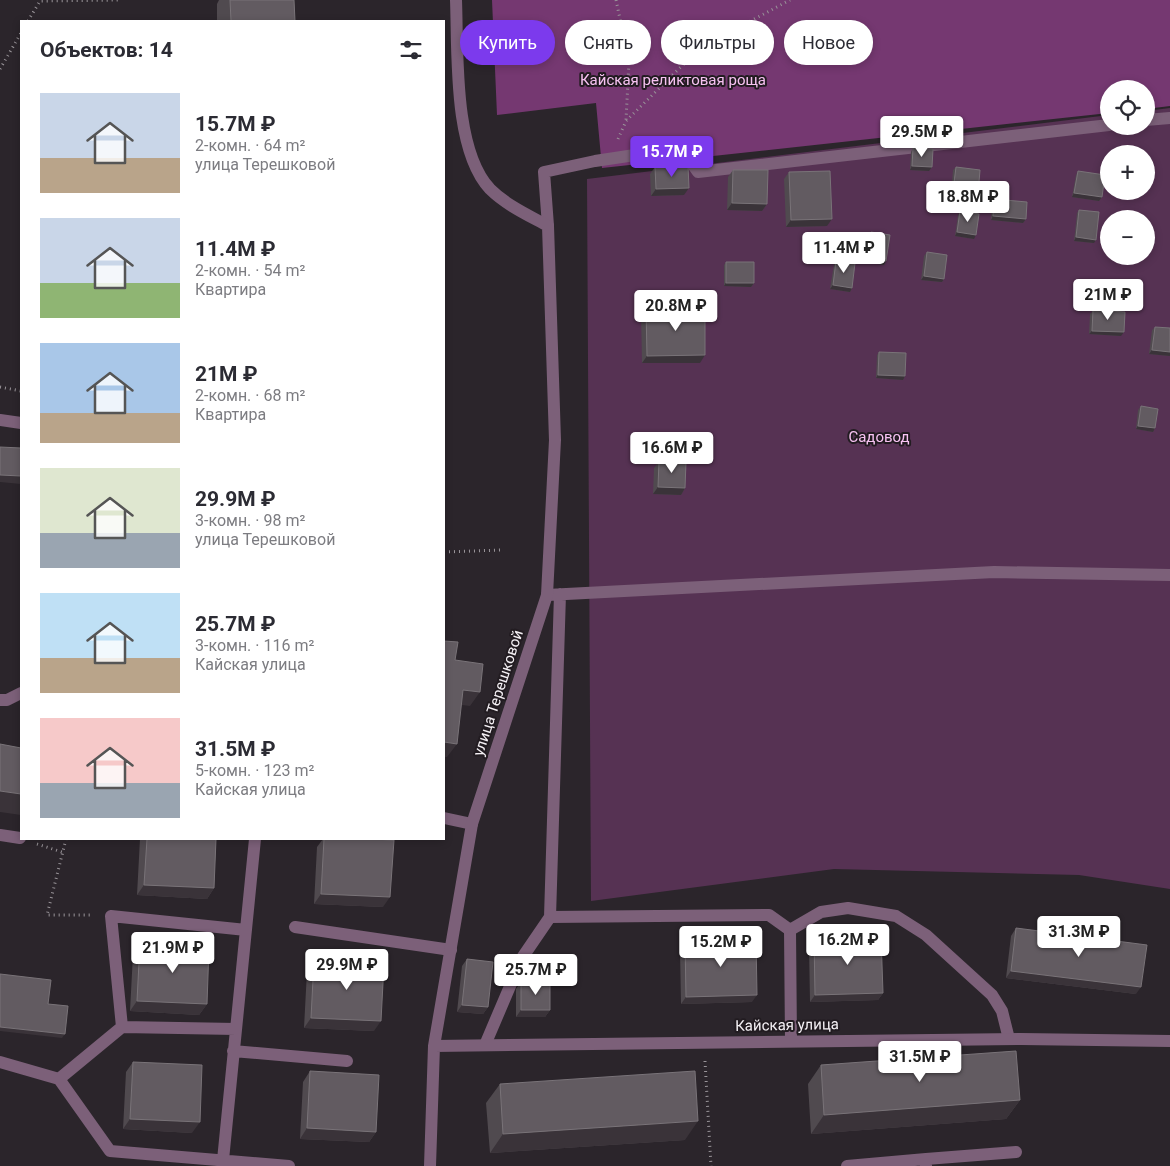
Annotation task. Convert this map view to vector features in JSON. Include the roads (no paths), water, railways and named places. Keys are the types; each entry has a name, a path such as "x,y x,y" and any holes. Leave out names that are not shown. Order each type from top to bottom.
{"street":[{"path":"456,0 460,97 469,150 479,176 491,190 515,208 548,226"},
{"path":"1155,119 1170,118"},
{"name":"улица Терешковой","path":"430,1166 434,1046 472,824 547,595 555,440 548,226 544,172 610,158 681,148 698,172 1100,126"},
{"path":"0,420 20,423"},
{"path":"547,595 994,572 1170,575"},
{"path":"485,1045 522,958 550,917 560,594"},
{"path":"3,700 20,693"},
{"path":"445,818 472,824"},
{"path":"0,835 20,839"},
{"path":"223,1160 254,840"},
{"path":"790,930 821,912 848,908 896,916 926,935 992,995 1002,1011 1009,1039"},
{"path":"550,917 769,915 790,930"},
{"path":"122,1027 111,916 246,930"},
{"path":"294,927 450,950"},
{"path":"790,930 791,1041"},
{"path":"59,1079 122,1027 236,1029"},
{"name":"Кайская улица","path":"434,1046 1009,1039 1170,1041"},
{"path":"234,1051 347,1061"},
{"path":"0,1062 59,1079 110,1151 289,1166"},
{"path":"847,1166 926,1162 1016,1152"}],"park label":[{"name":"Кайская реликтовая роща","path":"673,80"},
{"name":"Садовод","path":"879,437"}]}
